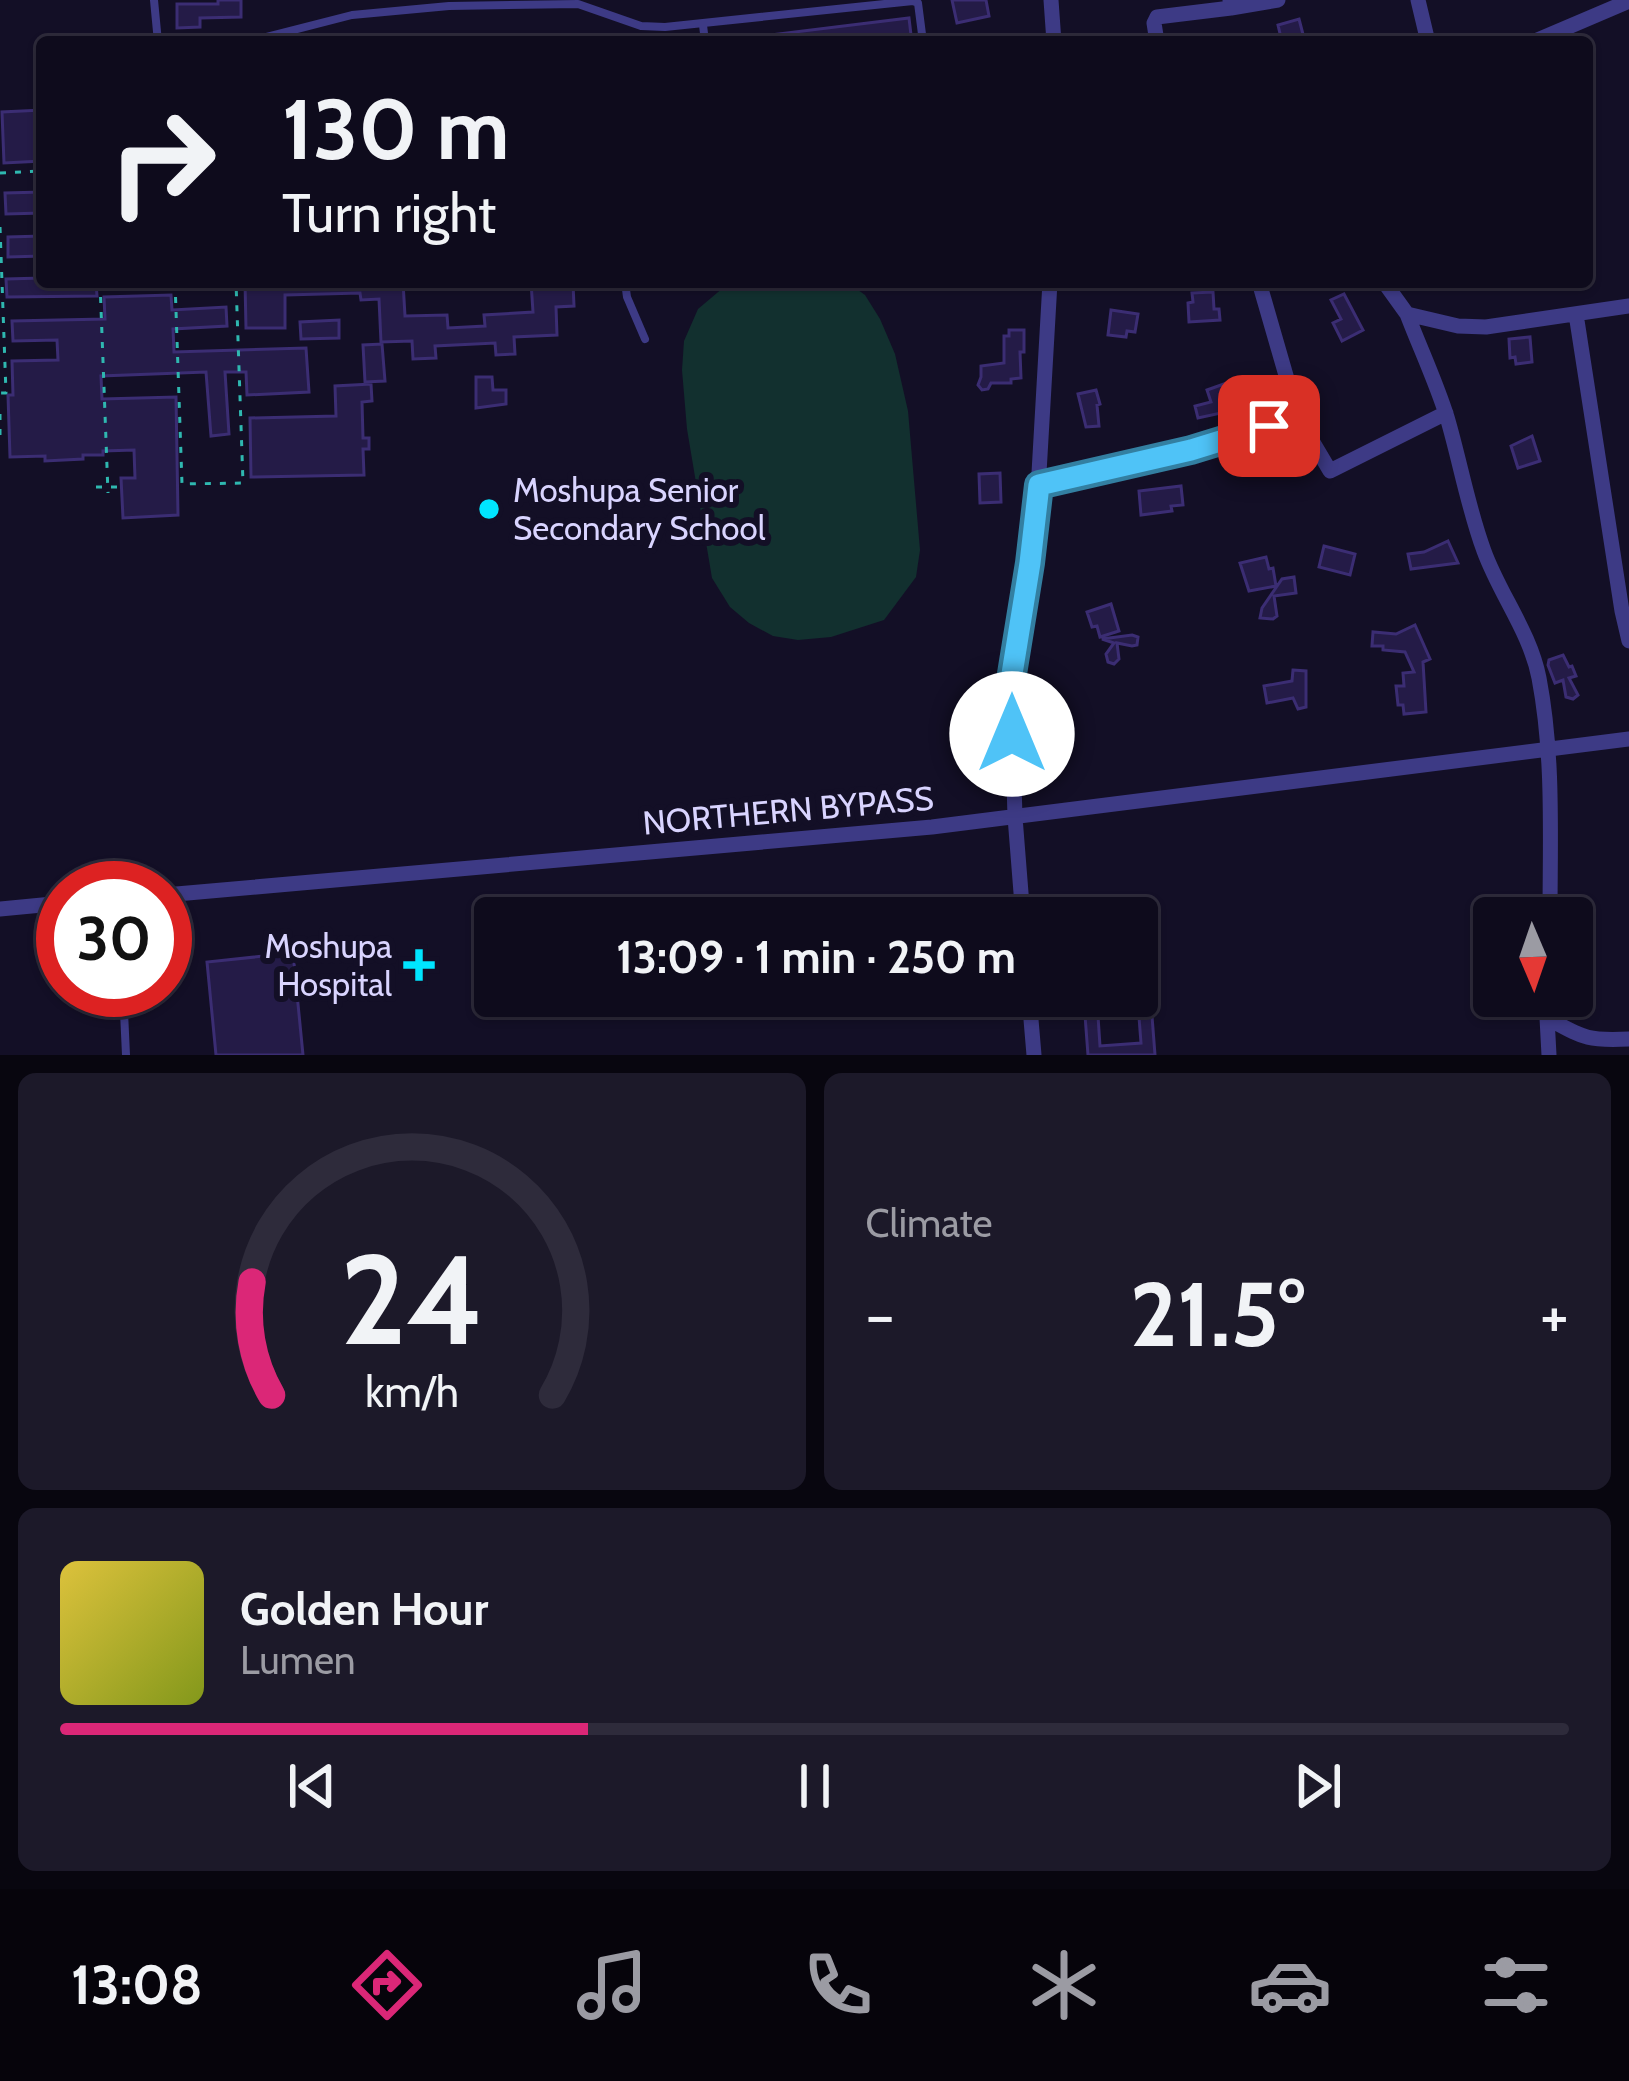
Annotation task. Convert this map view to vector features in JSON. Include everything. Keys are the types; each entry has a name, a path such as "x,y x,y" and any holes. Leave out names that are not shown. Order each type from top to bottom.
{"street":[{"path":"1051,0 1054,36"},
{"path":"1156,36 1157,17 1278,0"},
{"path":"1418,0 1426,36"},
{"path":"1547,36 1629,1"},
{"path":"1021,897 1011,680 1039,485 1050,288"},
{"path":"1261,288 1298,417 1330,471 1446,413"},
{"path":"1388,288 1407,314 1446,413 1490,568 1532,649 1549,751 1550,897"},
{"path":"1407,314 1486,327 1629,306"},
{"path":"1576,314 1629,640"},
{"path":"1039,485 1191,450 1298,417"},
{"name":"NORTHERN BYPASS","path":"192,893 932,827 1629,739"},
{"path":"0,909 36,906"},
{"path":"1031,1017 1034,1055"},
{"path":"1547,1018 1589,1039 1629,1039"},
{"path":"1547,1018 1549,1055"}],"lane":[{"path":"154,0 157,36"},
{"path":"270,36 352,15 449,6 578,4 641,26 703,25 914,1 922,36"},
{"path":"703,25 704,36"},
{"path":"626,288 645,339"},
{"path":"125,1017 126,1055"}],"path":[{"path":"0,172 36,170"},
{"path":"0,227 6,393 0,393"},
{"path":"100,288 108,490"},
{"path":"175,288 182,484 243,484 236,288"},
{"path":"239,375 246,375"},
{"path":"0,414 0,439"},
{"path":"96,487 122,488"}],"green space":[{"path":"723,288 855,288 880,319 895,354 908,411 920,550 916,577 884,620 831,637 773,636 730,607 712,578 682,370 684,341 698,309"}],"building":[{"path":"218,0 241,0 241,17 200,18 200,27 177,28 177,4 218,4"},
{"path":"952,0 986,0 989,16 957,23"},
{"path":"909,18 911,35 770,36"},
{"path":"1299,19 1303,36 1281,36 1278,25"},
{"path":"36,110 36,161 4,163 2,112"},
{"path":"36,192 36,213 6,214 5,193"},
{"path":"36,236 36,256 8,257 8,237"},
{"path":"36,278 36,288 96,288 97,296 7,297 6,279"},
{"path":"245,288 403,288 405,316 447,315 448,328 485,326 484,315 533,312 531,288 573,288 574,306 556,307 557,335 514,337 515,354 496,355 495,343 435,346 436,358 413,359 412,341 381,342 379,299 361,300 360,293 285,295 285,328 246,328"},
{"path":"1213,292 1220,320 1189,322 1192,293"},
{"path":"1344,294 1363,330 1342,341 1333,323 1341,319 1331,300"},
{"path":"171,295 172,310 226,307 227,326 173,329 174,352 306,348 309,392 247,395 246,372 225,372 229,434 211,436 206,372 101,376 102,399 176,397 178,515 123,518 121,478 135,478 134,450 103,451 103,455 83,455 83,459 10,457 12,361 58,360 57,340 13,341 12,321 105,319 104,297"},
{"path":"1111,310 1138,314 1135,332 1127,331 1126,337 1108,335"},
{"path":"339,320 339,338 301,339 300,322"},
{"path":"1009,330 1024,330 1021,378 991,383 982,390 978,385 981,366 1004,363 1004,336 1009,336"},
{"path":"1530,337 1532,362 1516,364 1515,357 1510,358 1509,339"},
{"path":"382,344 385,381 365,382 363,345"},
{"path":"476,377 492,377 493,390 506,390 506,404 476,408"},
{"path":"371,384 372,401 362,402 363,438 369,438 369,449 363,449 364,475 251,477 250,418 336,416 335,386"},
{"path":"1224,384 1235,410 1198,418 1195,406 1211,402 1207,390"},
{"path":"1096,390 1099,426 1086,427 1078,394"},
{"path":"1532,436 1540,461 1518,468 1511,446"},
{"path":"1000,473 1001,502 980,503 979,474"},
{"path":"1181,486 1183,505 1141,515 1139,491"},
{"path":"1448,541 1458,563 1411,569 1408,554"},
{"path":"1324,546 1355,554 1350,575 1319,567"},
{"path":"1266,557 1276,586 1249,591 1240,563"},
{"path":"1294,577 1296,593 1274,596 1277,616 1260,618 1282,579"},
{"path":"1111,604 1119,631 1100,637 1087,612"},
{"path":"1415,625 1430,659 1423,662 1426,712 1404,714 1396,686 1404,686 1403,673 1414,672 1405,652 1372,646 1373,632 1396,634"},
{"path":"1138,637 1137,645 1117,643 1119,659 1108,662 1106,654 1114,643 1102,639"},
{"path":"1563,655 1576,676 1569,678 1578,695 1573,699 1566,697 1563,680 1555,683 1548,665 1549,660"},
{"path":"1293,670 1306,671 1306,707 1298,709 1293,698 1267,703 1264,686 1292,681"},
{"path":"293,953 303,1055 216,1055 207,962"},
{"path":"1085,1017 1098,1017 1100,1046 1141,1043 1139,1017 1152,1017 1155,1055 1088,1055"}],"place":[{"name":"Moshupa Senior Secondary School","path":"489,509"},
{"name":"Moshupa Hospital","path":"419,965"}],"route":[{"path":"1012,734 1011,680 1039,485 1191,450 1269,426"}]}
